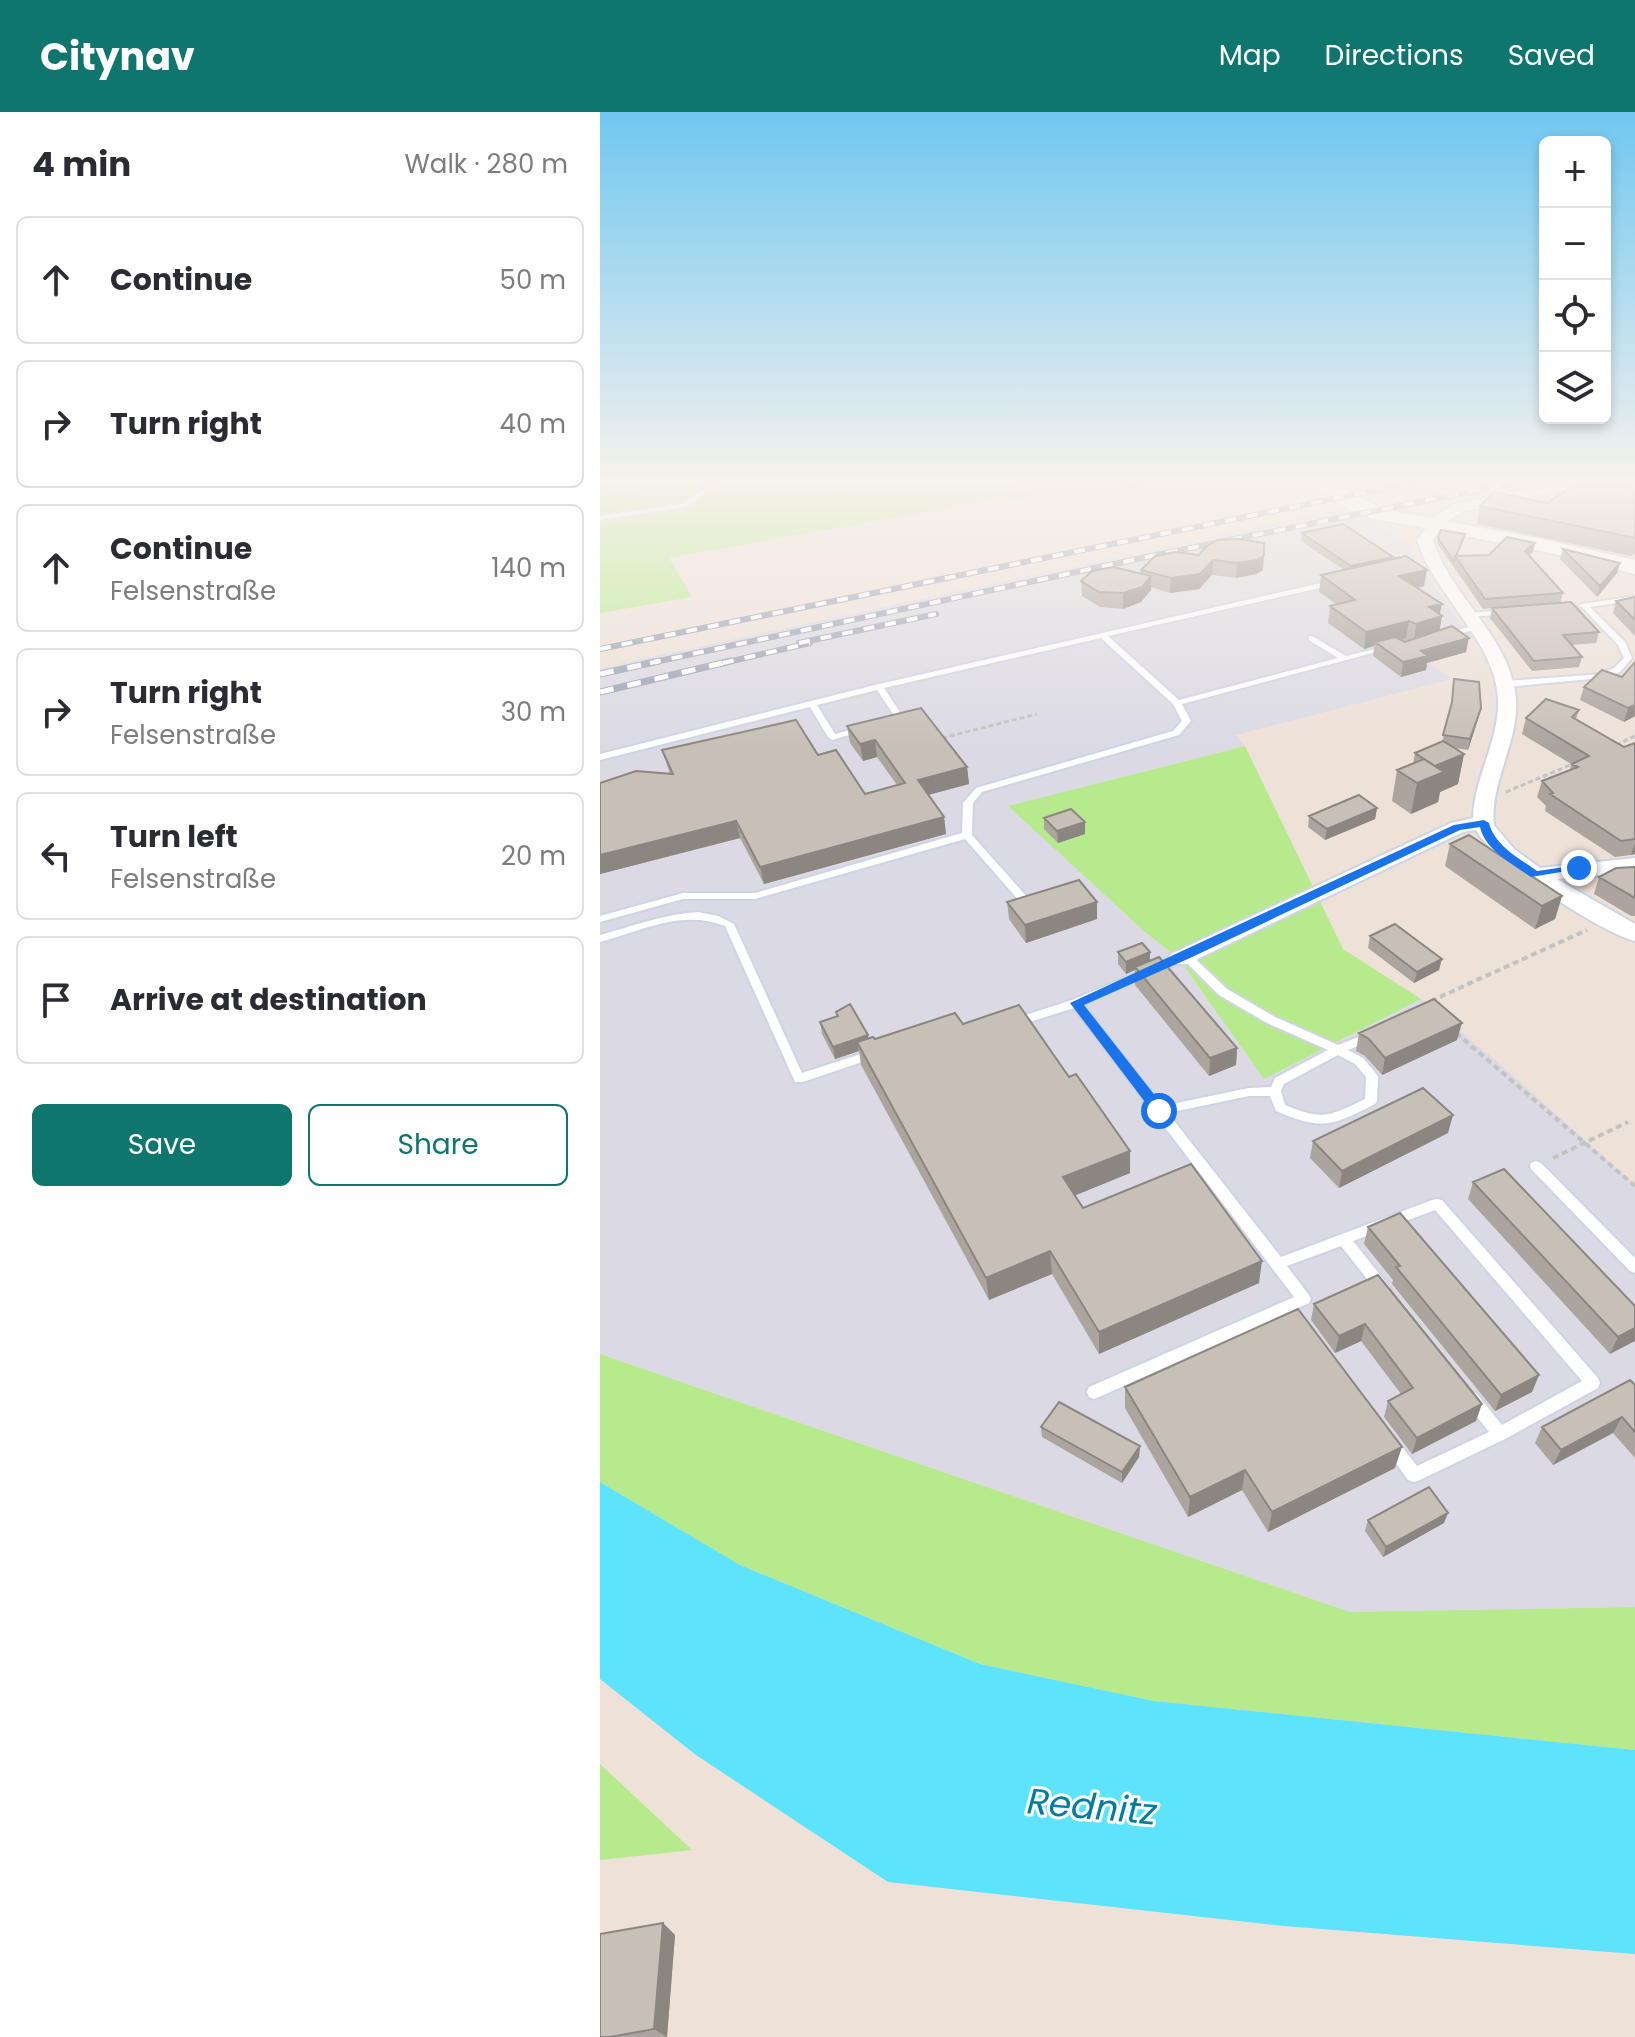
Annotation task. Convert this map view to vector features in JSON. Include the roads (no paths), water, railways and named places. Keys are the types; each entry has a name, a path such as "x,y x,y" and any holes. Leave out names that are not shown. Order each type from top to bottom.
{"street":[{"path":"1428,568 1472,621 1497,659 1509,697 1483,810 1487,835 1535,875 1635,934"},
{"path":"1182,957 1458,827 1484,823"},
{"path":"1535,875 1635,865"}],"lane":[{"path":"601,754 1338,581"},
{"path":"1571,607 1635,598"},
{"path":"1506,684 1602,676 1625,665 1628,658 1622,644 1585,606"},
{"path":"1434,640 1472,621 1512,612"},
{"path":"1025,901 967,835 968,803 979,790 1176,733 1187,721 1177,703 1102,635"},
{"path":"1312,638 1343,663"},
{"path":"1177,703 1396,649"},
{"path":"879,687 902,721 888,724"},
{"path":"812,703 832,737 874,727"},
{"path":"600,919 683,896 755,896 967,835"},
{"path":"600,939 695,913 715,916 729,924 799,1079 884,1050"},
{"path":"1006,1025 1076,1003 1182,957 1223,992 1271,1020 1338,1050 1359,1061 1372,1076 1371,1101 1327,1123 1301,1118 1280,1108 1275,1091 1279,1081 1338,1050 1377,1033"},
{"path":"1076,1003 1304,1299 1292,1312 1094,1392"},
{"path":"1159,1111 1249,1092 1275,1091"},
{"path":"1536,1166 1632,1259"},
{"path":"1278,1264 1437,1204 1593,1383 1500,1434 1414,1475 1378,1427"},
{"path":"1343,1239 1392,1300"},
{"path":"1461,1385 1500,1434"}],"water":[{"name":"Rednitz","path":"600,1482 740,1565 980,1664 1154,1701 1635,1750 1635,1954 1284,1926 888,1882 696,1755 600,1679"}],"railway":[{"path":"600,649 996,568"},
{"path":"650,663 1096,568"},
{"path":"799,643 936,614"},
{"path":"723,663 810,643"},
{"path":"600,674 659,661"},
{"path":"600,692 731,661"}]}
